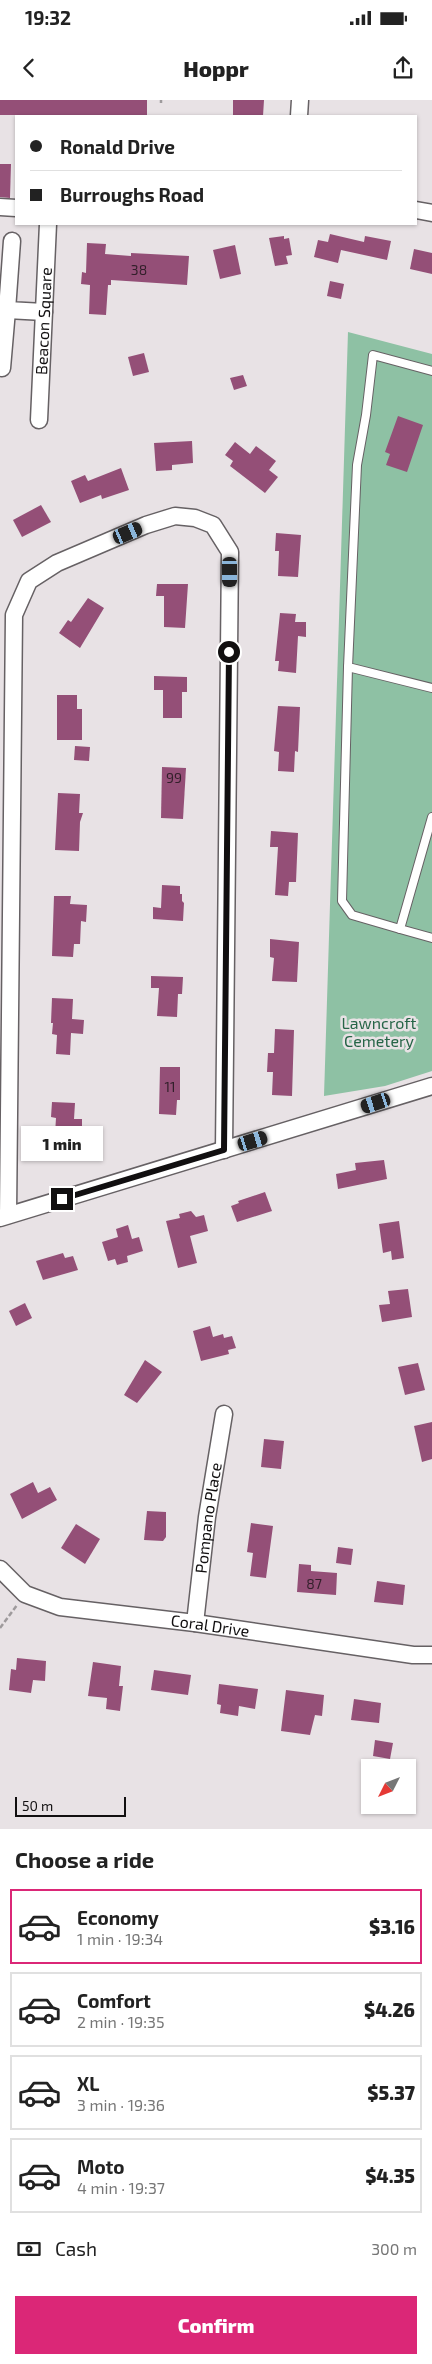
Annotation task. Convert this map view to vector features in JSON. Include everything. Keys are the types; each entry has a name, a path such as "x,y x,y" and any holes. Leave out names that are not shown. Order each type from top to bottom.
{"street":[{"path":"299,115 300,100"},
{"path":"0,207 15,208"},
{"path":"417,210 432,213"},
{"name":"Beacon Square","path":"39,420 48,225"},
{"path":"2,368 12,241"},
{"path":"7,310 44,312"},
{"path":"224,1150 230,552 213,525 195,518 175,516 57,563 29,581 14,615 4,1216 224,1150 432,1086"},
{"name":"Pompano Place","path":"195,1623 207,1517 224,1414"},
{"name":"Coral Drive","path":"0,1569 25,1594 60,1608 195,1623 414,1655 432,1655"}],"lane":[{"path":"432,371 373,354 366,415 357,465 348,667 342,901 352,914 432,938"},
{"path":"348,667 432,688"},
{"path":"400,929 432,817"}],"path":[{"path":"0,1628 25,1594"}],"green space":[{"name":"Lawncroft Cemetery","path":"348,332 432,354 432,1071 385,1086 324,1096"}],"building":[{"path":"0,100 147,100 147,115 0,115"},
{"path":"233,100 264,100 263,115 233,115"},
{"path":"0,164 11,164 10,198 0,197"},
{"path":"330,234 364,242 365,236 391,241 387,260 341,250 338,263 314,257 318,240 328,242"},
{"path":"284,236 284,239 289,238 292,255 286,256 288,264 275,266 269,238"},
{"path":"87,243 106,244 105,254 131,256 131,253 189,256 187,285 111,280 111,285 108,285 106,315 89,314 90,285 81,284 82,272 86,273"},
{"path":"235,245 241,274 220,279 213,250"},
{"path":"414,249 432,253 432,274 410,269"},
{"path":"330,281 344,284 341,299 327,296"},
{"path":"144,353 149,372 133,376 128,357"},
{"path":"243,375 247,386 234,390 230,378"},
{"path":"398,416 423,425 407,472 386,465 390,454 385,452"},
{"path":"192,441 193,463 172,465 172,470 156,471 154,443"},
{"path":"235,442 250,454 256,446 276,461 269,470 278,477 265,493 230,466 233,461 225,455"},
{"path":"121,468 129,490 102,499 101,495 80,503 71,481 85,475 88,481"},
{"path":"41,505 51,522 22,537 13,520"},
{"path":"276,533 301,535 298,577 278,576 279,551 275,551"},
{"path":"157,584 188,584 185,628 164,627 164,596 156,596"},
{"path":"88,598 104,608 80,648 59,633 68,620 71,622"},
{"path":"280,613 296,614 295,622 306,622 306,637 298,636 296,673 278,671 279,661 275,661"},
{"path":"154,676 187,677 187,692 182,692 182,718 163,718 163,690 154,690"},
{"path":"57,695 77,695 77,709 82,709 82,740 57,740"},
{"path":"278,706 300,707 298,752 295,751 294,772 278,771 279,752 274,751"},
{"path":"75,746 90,747 89,761 74,760"},
{"path":"162,767 186,768 183,819 161,818"},
{"path":"58,793 80,794 79,813 83,813 80,822 79,851 55,850"},
{"path":"271,831 298,833 296,882 289,882 288,896 275,895 278,847 270,847"},
{"path":"162,885 180,886 180,894 182,894 182,901 184,903 183,921 153,919 153,907 161,908"},
{"path":"54,896 71,896 70,904 87,905 86,922 81,921 80,944 74,944 73,957 52,956"},
{"path":"270,939 299,942 297,982 272,981 274,958 270,957"},
{"path":"151,976 183,977 182,994 178,994 177,1017 157,1016 159,988 151,988"},
{"path":"52,998 73,999 72,1019 84,1020 83,1034 71,1033 70,1055 56,1054 57,1035 52,1034 53,1023 51,1023"},
{"path":"275,1029 294,1030 292,1096 272,1095 273,1072 267,1072 268,1053 274,1053"},
{"path":"160,1067 180,1067 180,1100 177,1100 176,1115 159,1114"},
{"path":"52,1102 75,1103 74,1119 82,1119 82,1134 98,1135 97,1152 54,1150 56,1118 51,1117"},
{"path":"384,1160 387,1179 338,1189 336,1174 356,1170 355,1163"},
{"path":"265,1192 272,1211 237,1222 231,1206 239,1203 238,1201"},
{"path":"191,1211 196,1217 204,1215 208,1231 190,1236 197,1263 178,1268 166,1221 180,1218 179,1214"},
{"path":"399,1221 404,1258 392,1260 391,1251 383,1253 379,1224"},
{"path":"128,1225 132,1239 139,1237 143,1251 127,1256 128,1262 117,1265 115,1259 108,1261 102,1242 118,1237 116,1229"},
{"path":"63,1253 65,1258 73,1256 78,1270 43,1280 36,1261"},
{"path":"408,1289 412,1317 382,1322 379,1305 390,1304 388,1291"},
{"path":"25,1303 32,1318 16,1326 9,1311"},
{"path":"210,1326 213,1337 223,1334 224,1338 232,1336 236,1348 228,1350 229,1354 201,1361 193,1331"},
{"path":"145,1360 162,1372 137,1403 124,1395"},
{"path":"418,1363 425,1390 405,1395 398,1367"},
{"path":"432,1422 432,1459 422,1462 414,1426"},
{"path":"264,1439 284,1441 281,1469 261,1467"},
{"path":"33,1482 38,1493 50,1487 57,1500 22,1519 10,1494"},
{"path":"147,1511 166,1512 166,1537 163,1541 144,1540"},
{"path":"251,1523 273,1526 266,1578 250,1576 253,1553 247,1552"},
{"path":"76,1524 100,1539 85,1564 61,1548"},
{"path":"338,1547 353,1549 351,1565 336,1563"},
{"path":"299,1564 311,1565 311,1571 337,1573 336,1595 297,1592"},
{"path":"377,1581 405,1585 403,1605 374,1602"},
{"path":"17,1658 46,1661 45,1681 33,1680 31,1693 9,1690 11,1669 16,1670"},
{"path":"93,1662 121,1666 119,1686 123,1686 120,1711 106,1709 107,1698 88,1696"},
{"path":"154,1670 191,1675 188,1695 151,1690"},
{"path":"219,1684 258,1689 255,1709 239,1706 238,1716 220,1713 221,1705 217,1704"},
{"path":"286,1690 324,1695 322,1716 315,1715 310,1735 281,1731"},
{"path":"354,1699 381,1703 379,1723 351,1720"},
{"path":"375,1740 393,1743 390,1759 373,1756"}],"route":[{"path":"62,1199 224,1150 229,652"}]}
